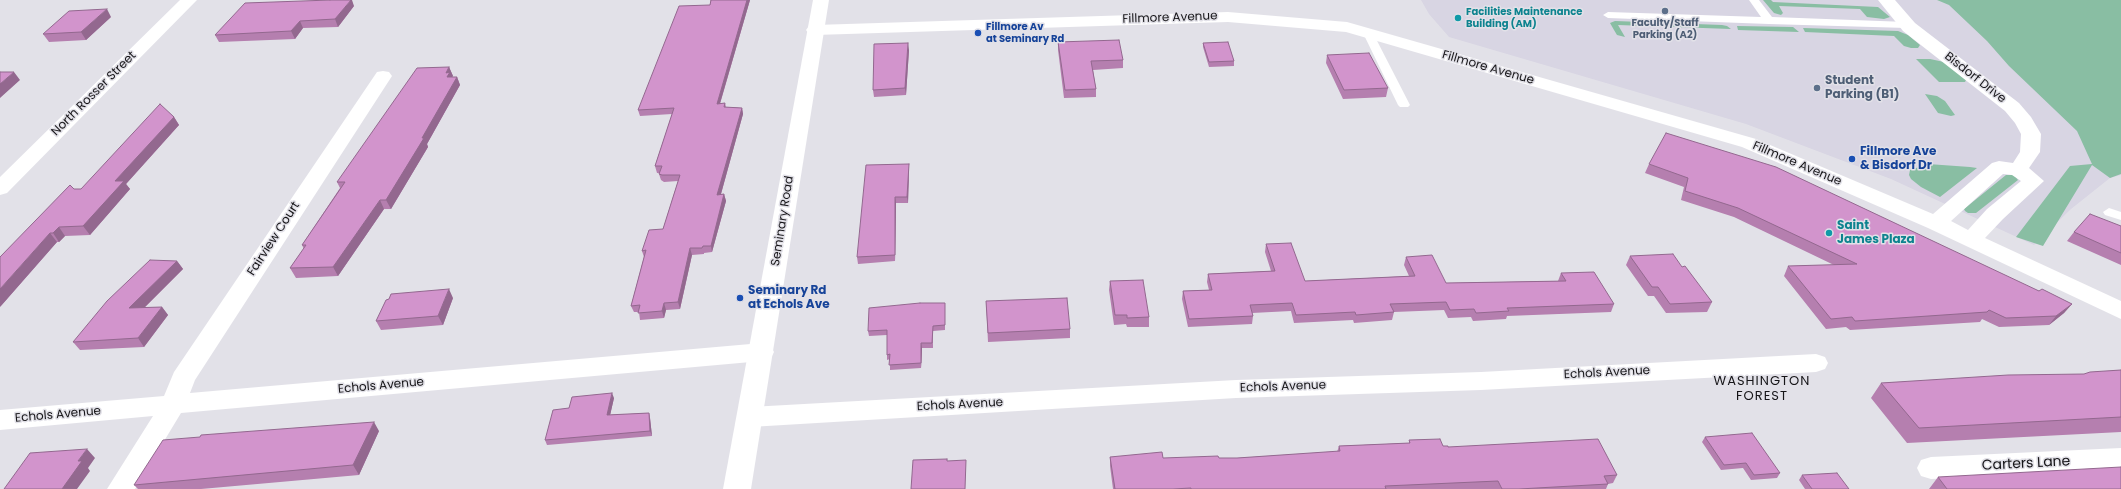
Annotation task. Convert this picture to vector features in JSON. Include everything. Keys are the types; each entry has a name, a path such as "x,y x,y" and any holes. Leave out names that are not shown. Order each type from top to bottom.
{"street":[{"name":"North Rosser Street","path":"0,189 189,0"},
{"name":"Seminary Road","path":"737,489 762,352 821,0"},
{"name":"Bisdorf Drive","path":"1886,0 1907,25 2012,107 2024,121 2031,134 2032,141 2030,152 2018,170"},
{"name":"Fillmore Avenue","path":"815,30 1228,17 1347,26 1749,143 1936,223 2121,311"},
{"name":"Fairview Court","path":"121,489 172,405 183,378 383,76"},
{"path":"1936,223 1999,167 2018,170 2034,181 1995,214 1971,240"},
{"name":"Echols Avenue","path":"0,420 762,352"},
{"name":"Echols Avenue","path":"750,417 1236,388 1481,380 1816,363"},
{"name":"Carters Lane","path":"1931,468 2121,459"}],"lane":[{"path":"1754,0 1769,21"},
{"path":"1608,15 1907,25"},
{"path":"1368,33 1404,105"}],"shaded area":[{"path":"1421,0 2121,0 2121,175 2110,178 2071,209 2034,245 1891,179 1746,124 1449,37 1429,14"}],"green space":[{"path":"1763,0 1771,0 1773,2 1878,7 1890,17 1884,19 1867,17 1860,9 1779,6 1783,13 1781,15 1774,13"},
{"path":"1937,0 2121,0 2121,174 2110,178 2092,165 2043,246 2016,237 2070,166 2092,164 2077,131 2009,66 1987,41 1949,5"},
{"path":"1615,21 1722,25 1731,29 1618,25 1625,37 1617,35 1610,23"},
{"path":"1737,26 1793,27 1799,32 1738,30"},
{"path":"1803,28 1898,31 1908,35 1920,45 1918,48 1904,46 1894,36 1805,32"},
{"path":"1916,59 1930,59 1944,62 1966,80 1965,82 1939,82"},
{"path":"1925,94 1937,96 1945,101 1955,115 1951,116 1938,113"},
{"path":"1928,164 1977,168 1940,197 1921,187 1911,179 1909,175 1910,170"},
{"path":"2006,175 2014,175 2018,180 1976,213 1968,213 1965,211 1964,209"}],"building":[{"path":"351,0 335,19 300,21 291,31 215,35 245,3"},
{"path":"711,0 747,0 717,104 725,103 724,107 742,108 717,195 724,194 711,246 690,248 678,302 664,303 662,311 638,313 640,305 631,306 646,250 642,251 649,230 663,229 680,175 659,174 662,166 655,166 674,108 638,110 679,6 710,5"},
{"path":"107,9 81,32 43,34 69,11"},
{"path":"1119,40 1123,60 1091,61 1096,89 1065,90 1058,42"},
{"path":"1228,42 1234,61 1209,62 1203,43"},
{"path":"908,43 905,88 873,90 874,44"},
{"path":"1369,53 1388,88 1344,90 1327,55"},
{"path":"449,67 446,73 450,72 447,77 457,77 422,138 424,138 386,200 380,200 333,267 290,268 306,245 302,245 345,182 337,182 417,68"},
{"path":"0,72 14,72 0,84"},
{"path":"160,104 174,117 115,181 124,181 83,226 59,227 53,233 50,233 0,289 0,257 70,185 74,189 81,189"},
{"name":"Saint James Plaza","path":"1666,133 1776,167 2039,291 2042,289 2072,304 2056,316 2006,318 1989,310 1987,312 1855,321 1852,317 1831,319 1788,266 1857,264 1738,208 1685,191 1688,178 1649,164"},
{"path":"909,164 907,197 895,197 895,255 857,257 866,165"},
{"path":"2090,214 2121,226 2121,253 2074,232"},
{"path":"1291,243 1305,281 1415,276 1406,257 1432,255 1446,283 1566,281 1561,273 1594,272 1614,304 1507,308 1509,311 1476,313 1474,309 1450,310 1446,302 1390,304 1394,312 1356,315 1355,312 1296,315 1292,303 1250,305 1253,316 1189,319 1183,291 1212,290 1208,274 1275,271 1266,244"},
{"path":"1673,254 1682,267 1685,266 1712,302 1670,304 1658,287 1652,287 1630,256"},
{"path":"150,260 177,261 129,308 162,307 138,338 73,342 107,301"},
{"path":"1143,280 1149,317 1127,318 1127,315 1115,315 1110,281"},
{"path":"449,289 438,316 376,321 386,300 389,299 391,294"},
{"path":"1067,298 1070,329 988,333 986,301"},
{"path":"920,303 945,303 945,325 933,326 932,343 921,343 921,363 889,365 890,354 887,355 887,330 868,331 869,308"},
{"path":"2121,370 2121,417 1919,428 1881,383 2008,375 2084,374 2090,372"},
{"path":"612,393 607,415 649,413 650,431 545,440 553,410 569,408 572,397"},
{"path":"374,422 353,465 134,485 163,440 200,437 201,435"},
{"path":"1752,433 1780,473 1754,475 1746,463 1724,465 1705,437"},
{"path":"1440,439 1443,446 1448,447 1598,439 1617,475 1604,476 1608,484 1519,489 1502,489 1498,481 1385,486 1386,489 1115,489 1110,457 1162,452 1163,458 1218,456 1219,458 1237,458 1340,451 1339,446 1410,443 1409,440"},
{"path":"87,449 78,461 82,461 62,489 4,489 30,453"},
{"path":"947,459 947,461 966,460 965,489 911,489 913,460"},
{"path":"2121,467 2121,489 1947,489 1938,477"},
{"path":"1837,473 1849,489 1812,489 1802,475"}],"place":[{"name":"Faculty/Staff Parking (A2)","path":"1665,11"},
{"name":"Facilities Maintenance Building (AM)","path":"1458,18"},
{"name":"Fillmore Av at Seminary Rd","path":"978,33"},
{"name":"Student Parking (B1)","path":"1817,88"},
{"name":"Fillmore Ave & Bisdorf Dr","path":"1852,159"},
{"name":"Saint James Plaza","path":"1829,233"},
{"name":"Seminary Rd at Echols Ave","path":"740,298"}],"district":[{"name":"WASHINGTON FOREST","path":"1762,390"}]}
